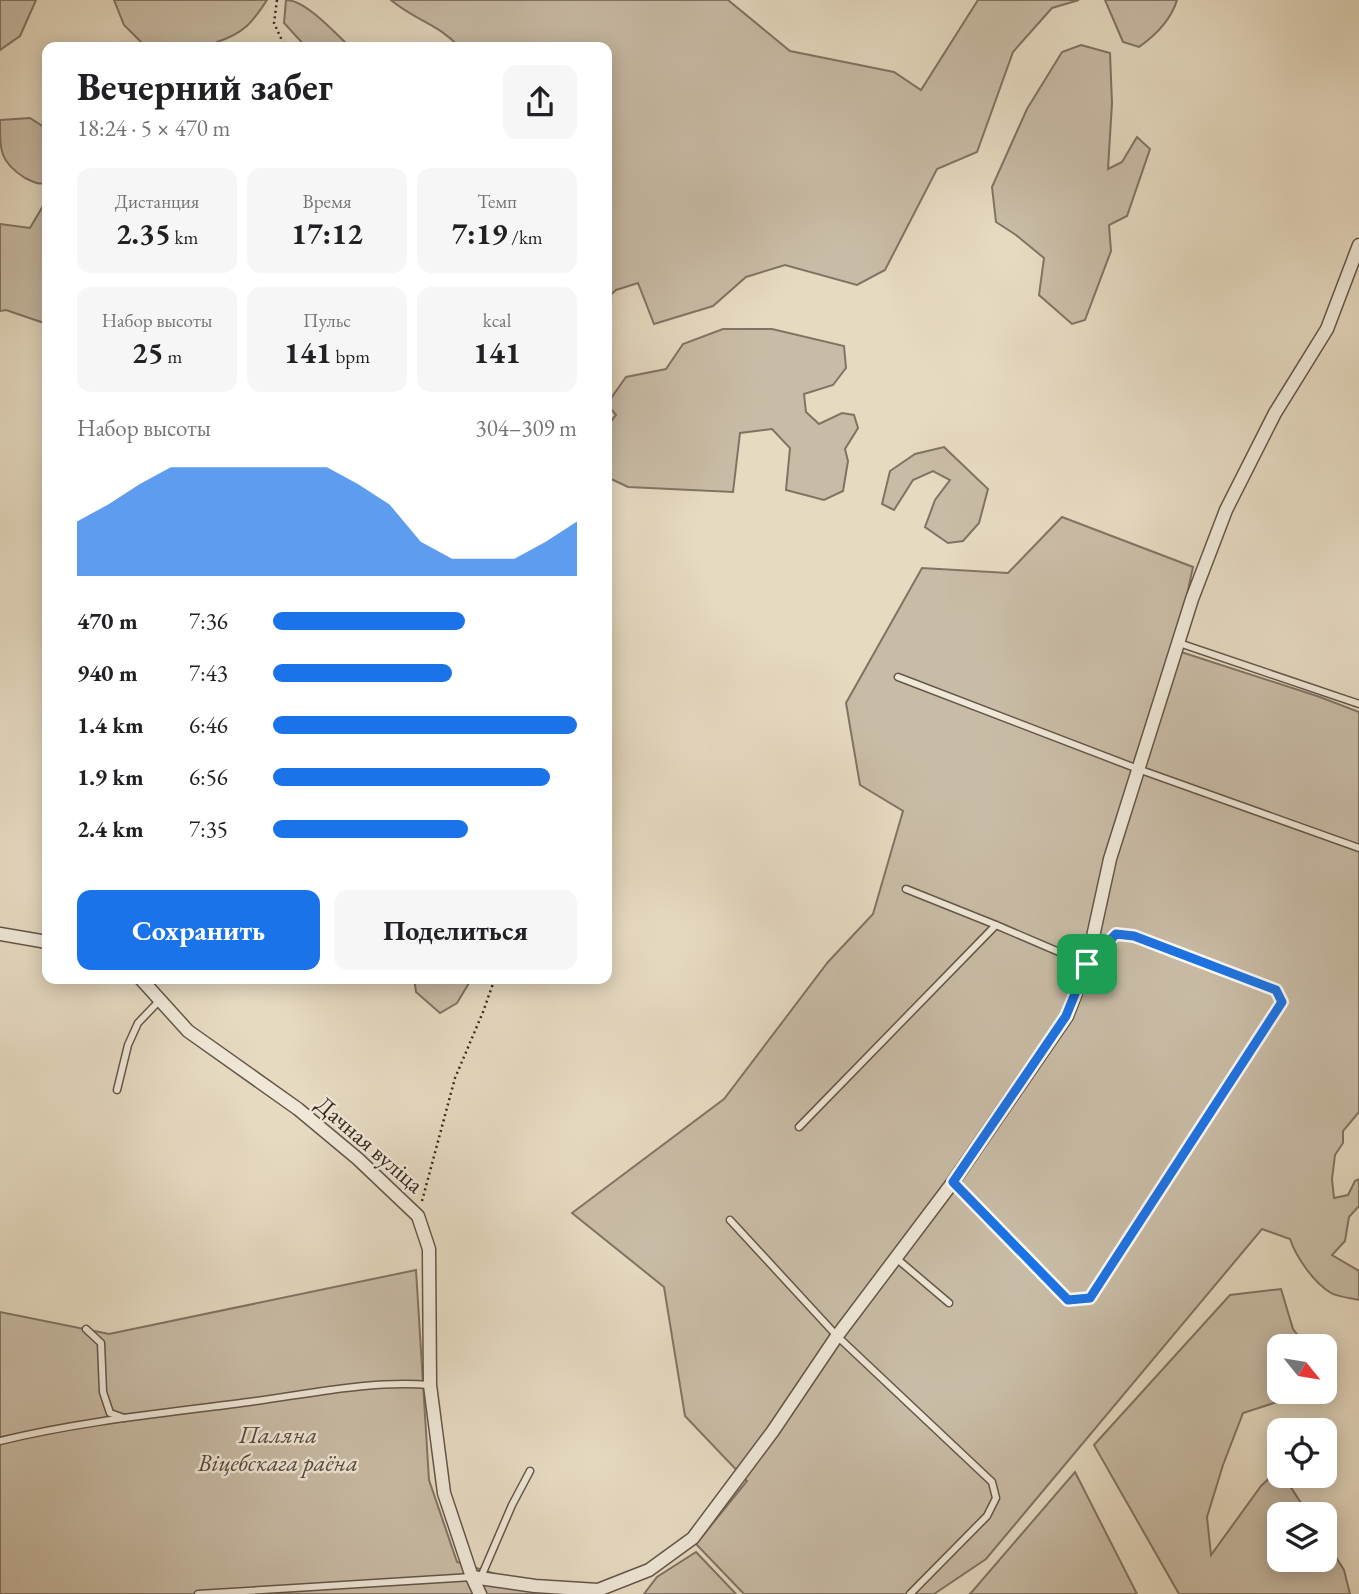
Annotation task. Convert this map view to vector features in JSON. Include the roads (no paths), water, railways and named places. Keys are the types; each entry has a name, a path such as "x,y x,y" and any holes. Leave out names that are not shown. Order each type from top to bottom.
{"street":[{"path":"476,1578 535,1586 598,1590 649,1570 693,1538 773,1432 837,1336 953,1182 1066,1016 1087,964 1110,859 1192,599 1226,510 1275,413 1327,329 1359,245"},
{"path":"0,934 42,941"},
{"name":"Дачная вуліца","path":"145,984 188,1031 298,1109 358,1159 418,1216 429,1249 430,1385 444,1493 480,1594"}],"lane":[{"path":"1178,642 1359,704"},
{"path":"898,677 1138,769 1359,848"},
{"path":"906,889 1087,964 1116,934 1134,936 1276,990 1282,1002 1090,1298 1068,1300 953,1182"},
{"path":"799,1127 996,925"},
{"path":"117,1090 128,1045 138,1023 160,1000"},
{"path":"730,1220 837,1336 992,1482 996,1498 988,1516 910,1594"},
{"path":"896,1258 949,1303"},
{"path":"86,1329 101,1343 103,1392 110,1413 126,1419"},
{"path":"0,1441 126,1419 400,1382 430,1385"},
{"path":"198,1594 476,1578 530,1471"}],"park label":[{"name":"Паляна Віцебскага раёна","path":"278,1448"}]}
